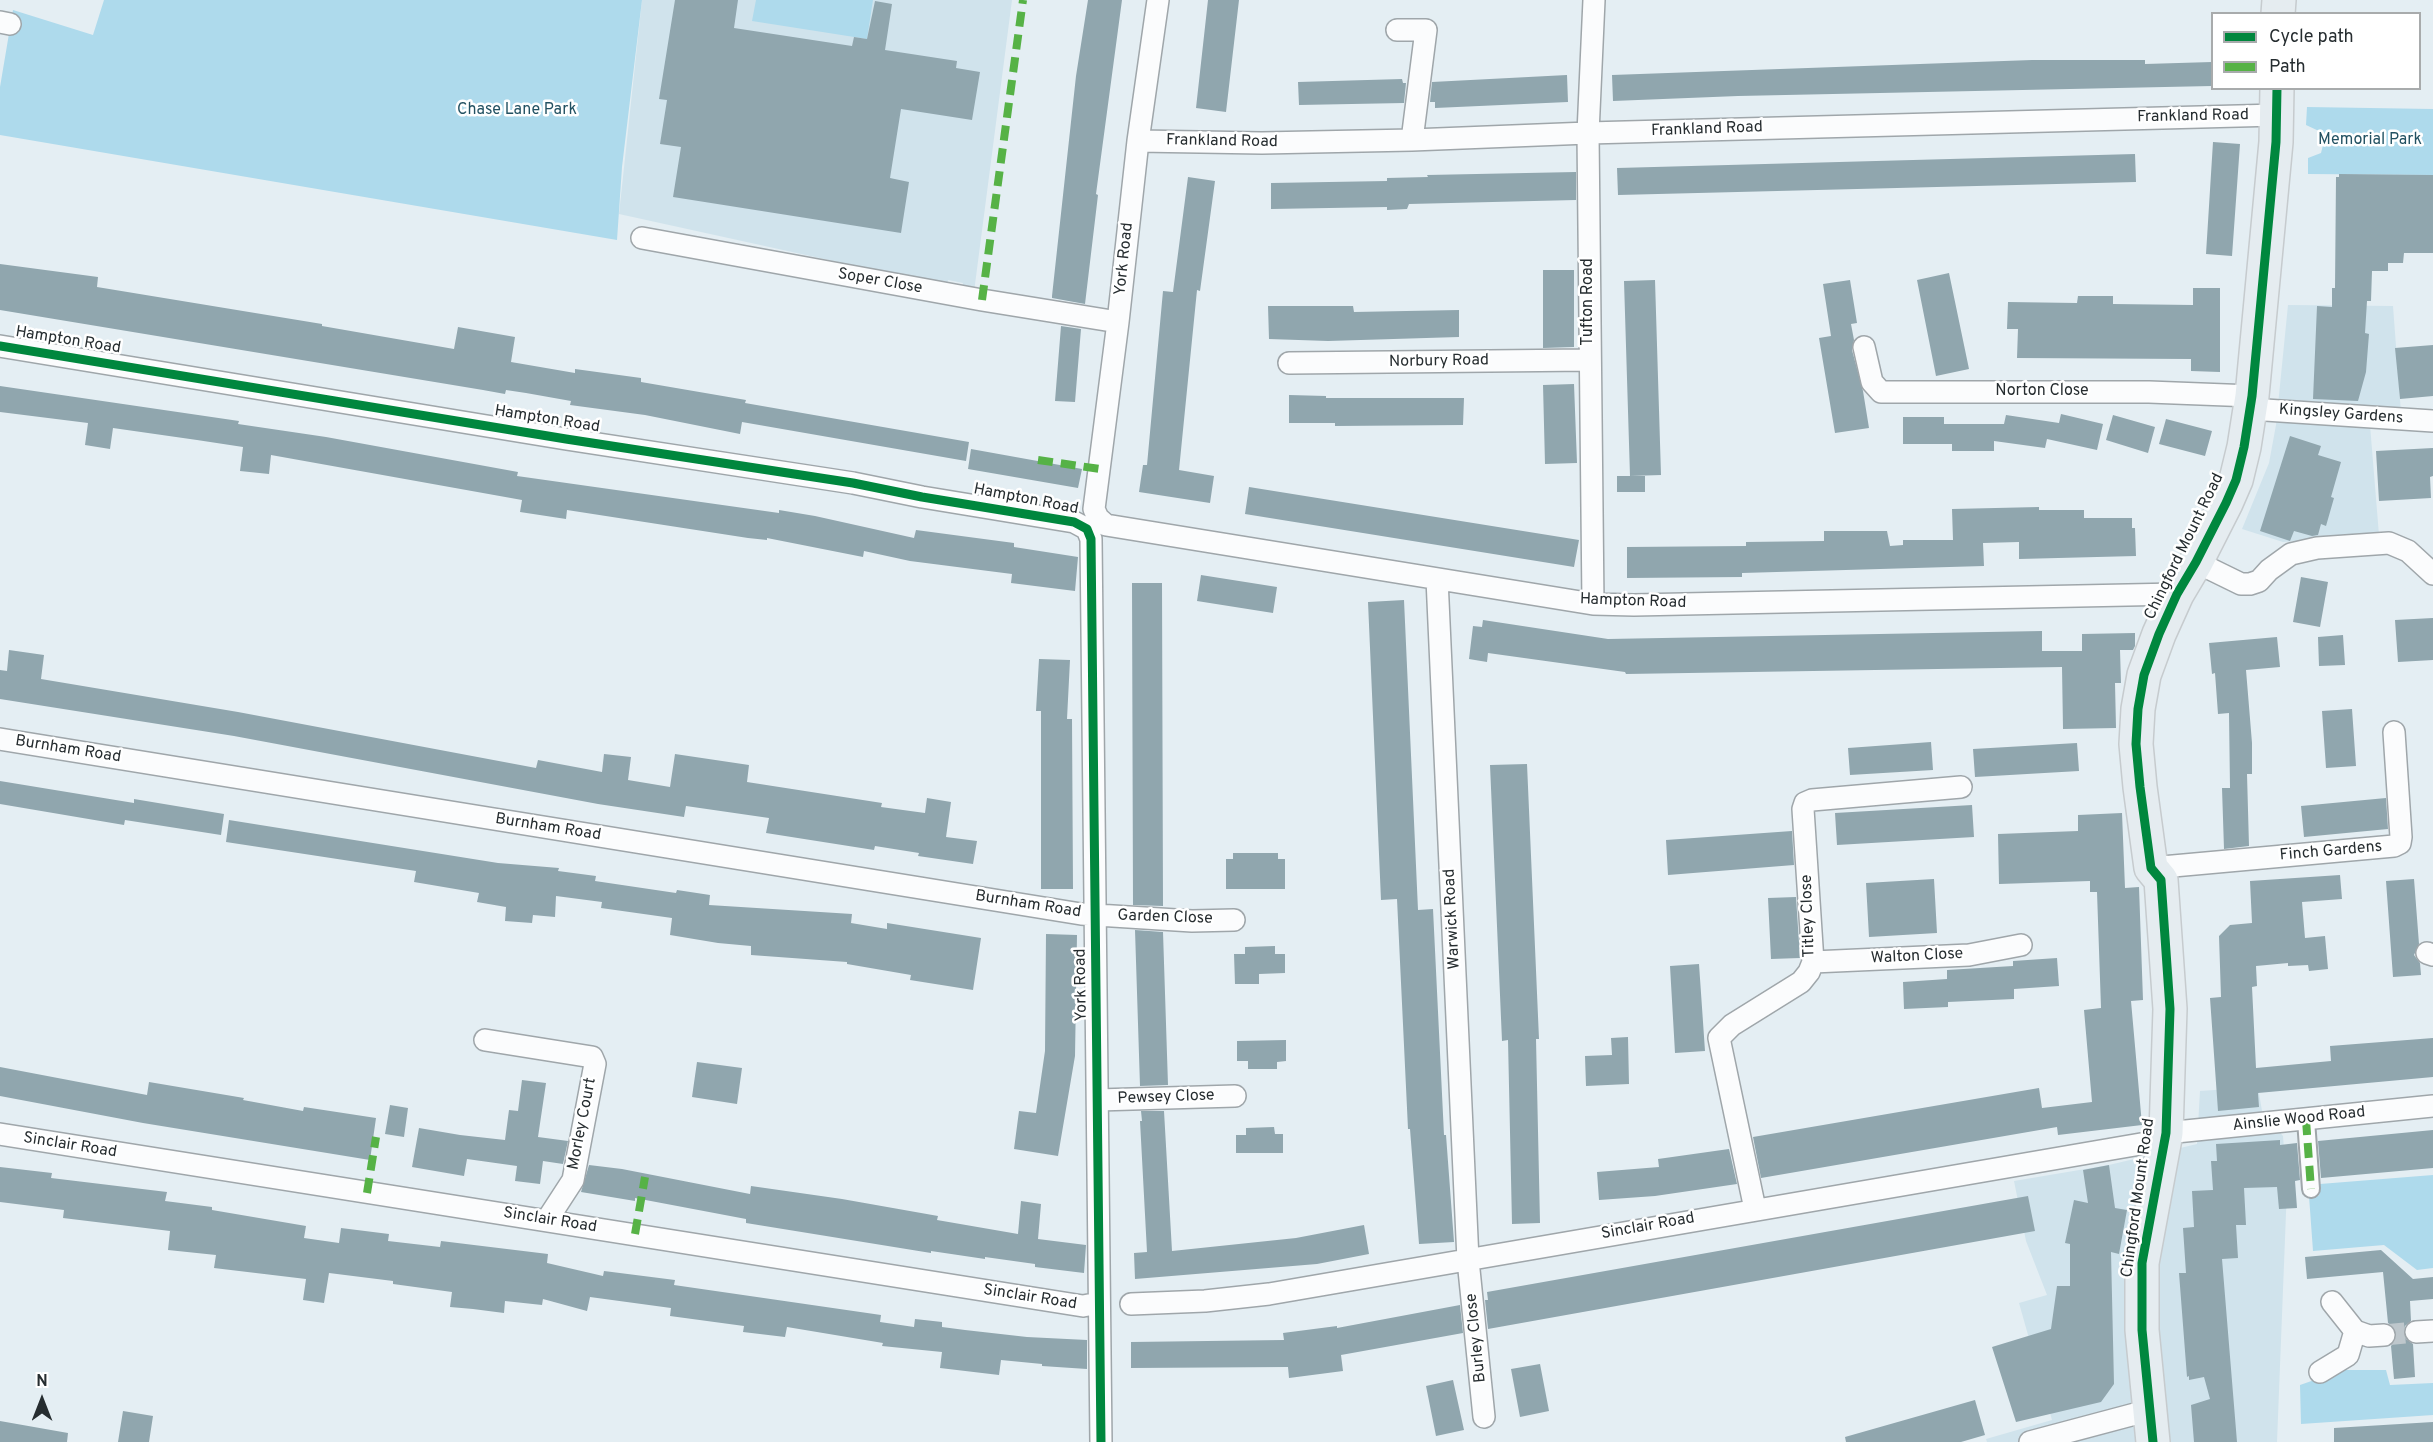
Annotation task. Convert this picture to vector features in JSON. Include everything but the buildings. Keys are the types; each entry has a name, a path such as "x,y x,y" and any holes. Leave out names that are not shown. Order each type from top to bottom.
{"main road":[{"name":"Chingford Mount Road","path":"2153,1442 2142,1330 2142,1263 2165,1137 2170,1009 2162,880 2151,868 2136,744 2138,710 2144,675 2158,634 2236,480 2244,447 2251,403 2277,102"}],"street":[{"name":"York Road","path":"1101,1442 1091,539 1138,141 1158,0"},
{"name":"Tufton Road","path":"1593,604 1588,133 1594,0"},
{"path":"1397,30 1426,30 1412,140"},
{"name":"Frankland Road","path":"1138,141 1262,143 1412,140 2277,102"},
{"name":"Soper Close","path":"642,238 982,300 1118,322"},
{"name":"Hampton Road","path":"0,345 566,439 853,483 1074,522 1106,525 1593,604 2177,594"},
{"name":"Norton Close","path":"1864,347 1872,382 1881,392 2149,392 2251,403"},
{"name":"Norbury Road","path":"1289,363 1589,360"},
{"name":"Kingsley Gardens","path":"2251,403 2433,421"},
{"path":"2196,562 2241,584 2250,584 2259,581 2269,570 2291,554 2317,548 2389,543 2408,551 2433,574"},
{"name":"Warwick Road","path":"1437,579 1468,1260"},
{"name":"Finch Gardens","path":"2151,868 2394,846 2400,843 2394,732"},
{"name":"Burnham Road","path":"0,739 1096,916"},
{"name":"Titley Close","path":"1755,1209 1719,1038 1732,1025 1801,982 1813,962 1803,809 1805,803 1812,800 1961,787"},
{"name":"Garden Close","path":"1096,916 1192,921 1234,920"},
{"name":"Walton Close","path":"1813,962 1970,955 2021,945"},
{"name":"Morley Court","path":"485,1040 592,1057 595,1064 573,1180 547,1220"},
{"name":"Pewsey Close","path":"1098,1100 1235,1096"},
{"name":"Ainslie Wood Road","path":"2165,1137 2433,1106"},
{"path":"2306,1120 2311,1189"},
{"name":"Sinclair Road","path":"0,1134 1083,1306 1099,1303"},
{"name":"Sinclair Road","path":"1131,1304 1205,1301 1269,1293 2165,1137"},
{"name":"Burley Close","path":"1468,1260 1484,1417"},
{"path":"2332,1302 2355,1331 2369,1336 2384,1335"},
{"path":"2320,1372 2348,1355 2355,1331"},
{"path":"2030,1442 2150,1410"}],"shaded area":[{"path":"642,0 1012,0 974,292 962,289 963,283 948,280 947,286 619,214"},
{"path":"2288,305 2393,306 2401,413 2370,425 2379,535 2283,542 2242,529 2269,463 2276,425"},
{"path":"2258,1087 2262,1111 2283,1136 2287,1188 2277,1442 1987,1442 1986,1439 2052,1420 2019,1303 2047,1295 2026,1241 2014,1181 2109,1165 2197,1144 2200,1091"}],"green space":[{"name":"Chase Lane Park","path":"104,0 642,0 622,167 617,240 0,135 0,87 13,10 93,35"},
{"path":"756,0 873,0 867,39 752,21"},
{"name":"Memorial Park","path":"2307,107 2433,109 2433,175 2308,174 2308,158 2321,153 2324,141 2321,132 2306,125"},
{"path":"2433,1175 2433,1268 2417,1270 2384,1245 2313,1251 2309,1196 2319,1196 2320,1184"},
{"path":"2343,1370 2386,1370 2390,1385 2433,1383 2433,1415 2301,1424 2300,1385"}],"tunnel":[{"path":"2384,1335 2416,1332"}],"marked path":[{"path":"982,300 1023,0"},
{"path":"1038,460 1100,469"},
{"path":"2306,1120 2311,1189"},
{"path":"367,1193 376,1137"},
{"path":"635,1234 645,1177"}],"cycle path":[{"path":"2153,1442 2142,1330 2142,1263 2166,1133 2170,1009 2161,880 2151,868 2140,787 2136,744 2138,709 2144,675 2159,634 2177,594 2226,503 2236,480 2244,447 2252,396 2276,142 2277,90"},
{"path":"0,346 566,439 853,483 1074,522 1087,529 1091,539 1101,1442"}]}
